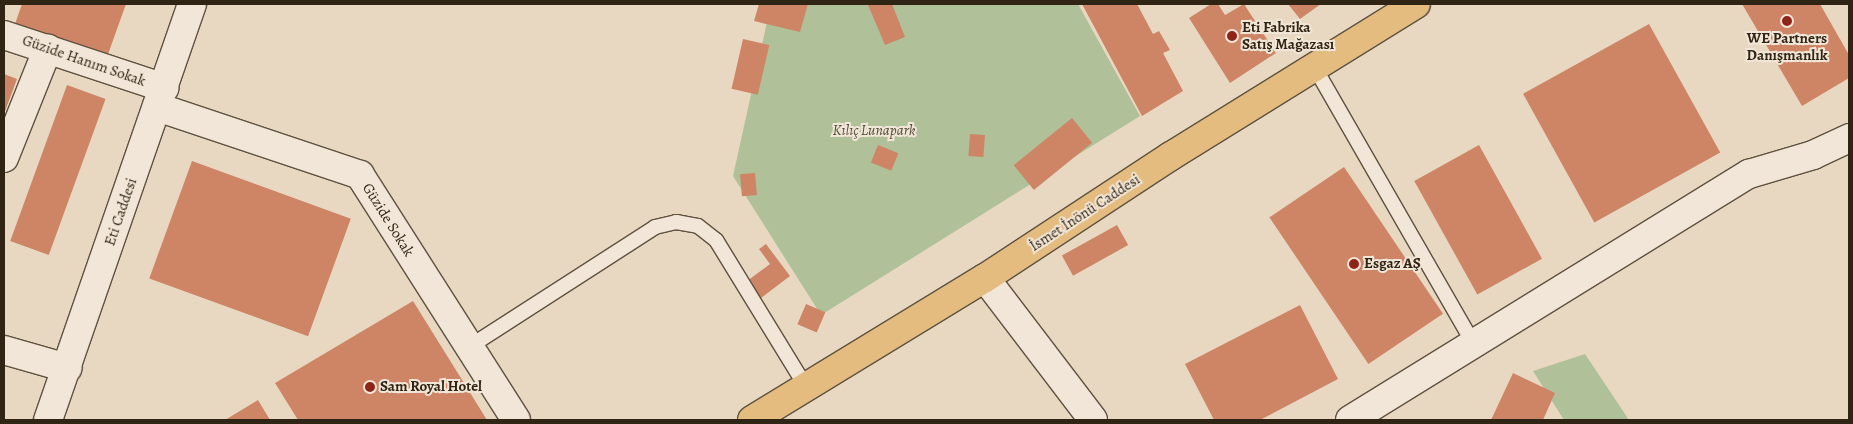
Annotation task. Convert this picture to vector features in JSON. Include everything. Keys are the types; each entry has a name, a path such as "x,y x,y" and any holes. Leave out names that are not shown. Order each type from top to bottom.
{"main road":[{"name":"İsmet İnönü Caddesi","path":"752,420 985,278 1171,156 1416,4"}],"street":[{"name":"Eti Caddesi","path":"48,420 192,4"},
{"name":"Güzide Hanım Sokak","path":"4,35 48,48 160,98"},
{"path":"6,145 48,48"},
{"name":"Güzide Sokak","path":"160,98 360,175 516,420"},
{"path":"1350,420 1750,174 1813,155 1849,138"},
{"path":"985,278 1093,420"},
{"path":"4,350 67,368"}],"lane":[{"path":"1315,68 1473,343"},
{"path":"469,347 655,227 676,222 698,226 716,240 806,387"}],"green space":[{"name":"Kılıç Lunapark","path":"771,4 1078,4 1140,116 821,315 733,176"},
{"path":"1585,354 1629,420 1564,420 1533,371"}],"building":[{"path":"22,4 126,4 107,57 15,24"},
{"path":"759,4 808,4 800,32 754,21"},
{"path":"892,4 905,37 885,45 868,5"},
{"path":"1082,4 1137,4 1153,34 1159,31 1170,50 1163,53 1183,91 1142,116"},
{"name":"Eti Fabrika Satış Mağazası","path":"1211,4 1218,4 1225,15 1244,4 1276,53 1230,83 1189,18"},
{"path":"1288,4 1321,4 1300,19"},
{"path":"1742,4 1820,4 1849,55 1849,78 1802,106"},
{"path":"1649,24 1720,153 1594,222 1523,94"},
{"path":"743,39 769,45 758,95 732,89"},
{"path":"4,74 17,79 4,114"},
{"path":"67,85 106,99 49,255 10,241"},
{"path":"1072,118 1092,143 1034,190 1014,165"},
{"path":"970,134 985,135 983,157 968,156"},
{"path":"878,145 898,153 891,171 871,163"},
{"path":"1479,145 1542,259 1477,295 1414,181"},
{"path":"192,161 351,219 308,336 149,278"},
{"name":"Esgaz AŞ","path":"1344,167 1443,314 1368,364 1269,217"},
{"path":"755,173 757,195 742,196 740,174"},
{"path":"1117,225 1128,245 1073,276 1062,256"},
{"path":"766,244 790,276 761,298 747,281 770,264 759,249"},
{"path":"413,301 487,420 298,420 275,383"},
{"path":"806,304 825,312 817,332 797,324"},
{"path":"1300,305 1338,379 1260,420 1214,420 1185,364"},
{"path":"1513,373 1555,393 1543,420 1491,420"},
{"path":"258,400 270,420 225,420"}],"place":[{"name":"WE Partners Danışmanlık","path":"1787,21"},
{"name":"Eti Fabrika Satış Mağazası","path":"1232,36"},
{"name":"Esgaz AŞ","path":"1354,264"},
{"name":"Sam Royal Hotel","path":"370,387"}]}
